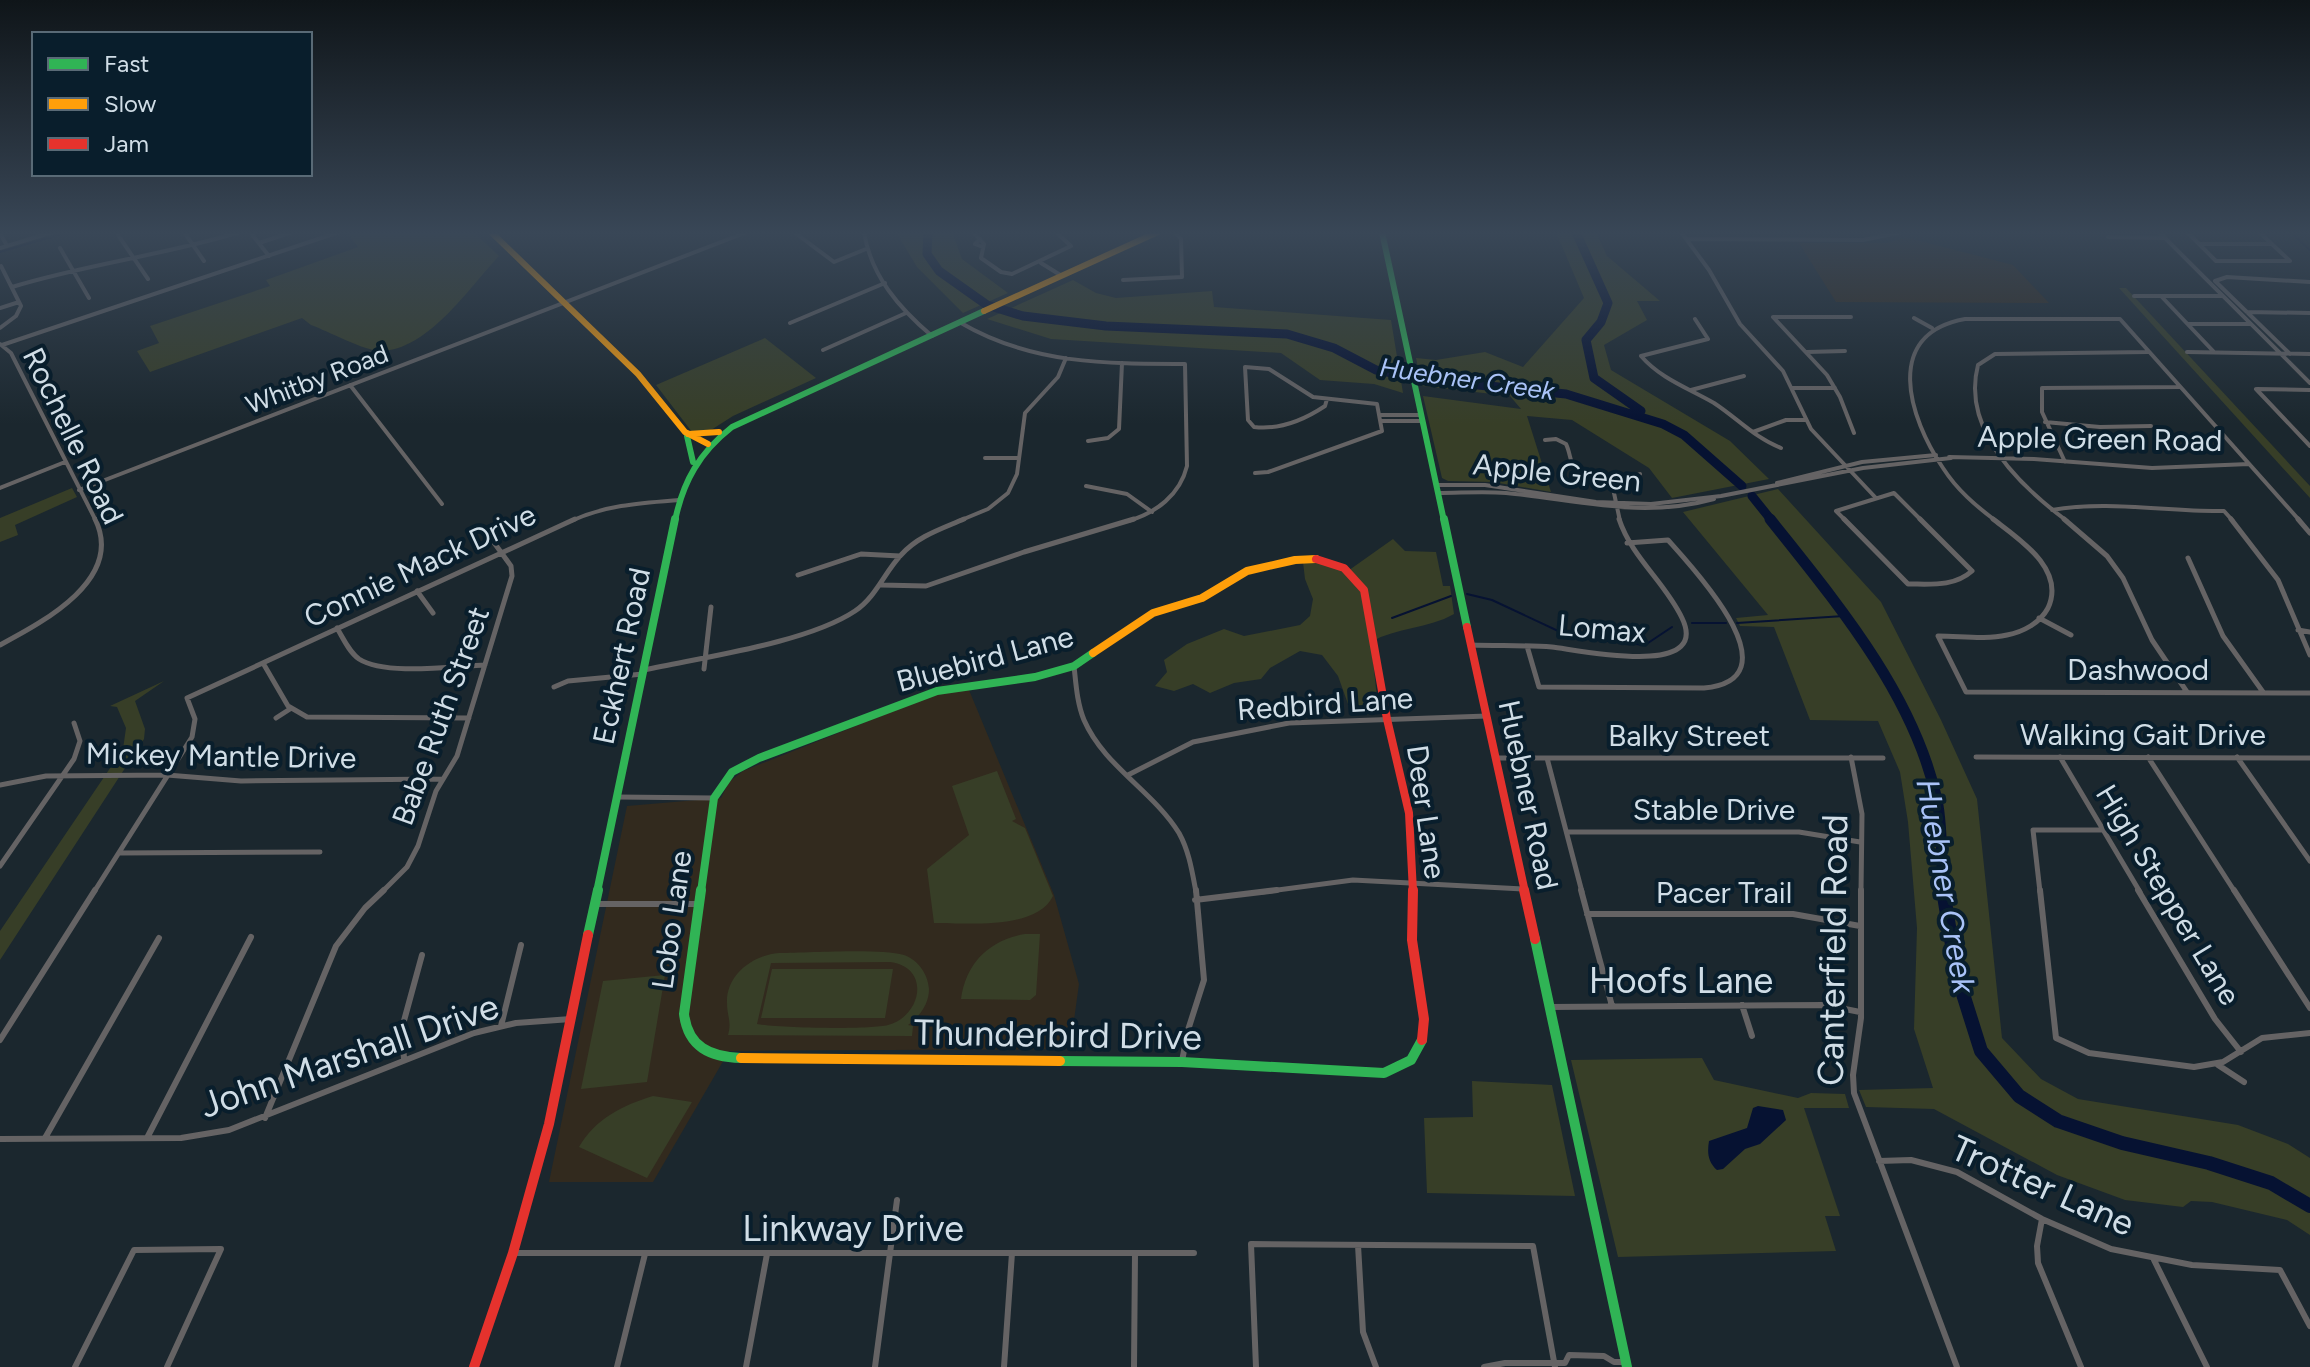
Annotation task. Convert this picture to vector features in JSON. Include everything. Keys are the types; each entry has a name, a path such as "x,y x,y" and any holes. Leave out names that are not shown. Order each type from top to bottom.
{"main road":[{"path":"557,296 654,390 686,434 693,462"},
{"name":"Eckhert Road","path":"474,1367 541,1159 679,500 693,462 725,430 752,415 1021,296"},
{"name":"Huebner Road","path":"1395,296 1626,1365"},
{"path":"686,434 708,435 725,430"},
{"path":"686,434 708,444"},
{"name":"Bluebird Lane","path":"714,798 726,778 742,766 937,691 1035,677 1074,666 1153,613 1202,598 1247,571 1295,560 1316,559 1335,563 1359,581"},
{"name":"Deer Lane","path":"1359,581 1366,597 1387,719 1409,813 1414,885 1412,940 1424,1019 1422,1040 1416,1052"},
{"name":"Lobo Lane","path":"694,1046 683,1027 697,904 714,798"},
{"name":"Thunderbird Drive","path":"694,1046 705,1054 722,1058 1182,1062 1384,1073 1400,1068 1416,1052"}],"street":[{"path":"0,328 16,316 19,302 16,296"},
{"path":"1,344 148,296"},
{"name":"Whitby Road","path":"79,490 583,296"},
{"path":"790,323 855,296"},
{"path":"894,296 906,313 932,336"},
{"path":"1724,296 1736,318 1774,359 1792,388 1805,420 1843,466 1875,497"},
{"path":"2134,296 2223,296 2290,354"},
{"path":"2161,296 2214,352"},
{"path":"2228,296 2251,324 2310,383"},
{"path":"0,308 19,302"},
{"path":"2243,312 2310,313"},
{"path":"823,350 906,313"},
{"path":"1851,317 1773,317 1836,388 1854,433"},
{"path":"1914,318 1933,328"},
{"path":"1695,319 1708,339 1641,356 1654,370 1781,448"},
{"path":"2071,635 2039,618 2053,597 2051,579 2045,567 2030,549 1975,505 1935,458 1917,417 1909,385 1915,344 1933,328 1974,319 2120,319 2310,533"},
{"path":"881,585 899,588 926,586 1152,512 1172,497 1186,472 1185,364 1066,358 1004,347 961,323"},
{"path":"2187,324 2251,324"},
{"name":"Rochelle Road","path":"0,645 59,610 80,590 98,564 103,545 101,532 11,353 1,344"},
{"path":"1806,352 1845,351"},
{"path":"2149,352 2012,352 1982,360 1976,368 1974,393 1982,423 1999,457 2020,484 2097,545 2116,567 2152,640 2188,693"},
{"path":"2187,352 2310,354"},
{"path":"554,687 568,681 644,672 703,659 829,626 865,603 900,556 931,532 976,515 1001,501 1015,480 1025,413 1058,377 1066,358"},
{"path":"1088,441 1108,438 1119,429 1122,363"},
{"path":"1255,473 1268,472 1382,431 1377,404 1307,395 1269,369 1245,367 1248,420 1257,428 1270,428 1321,410 1327,399"},
{"path":"1690,390 1744,376"},
{"path":"350,385 442,504"},
{"path":"2065,462 2045,422 2040,400 2042,388 2180,387"},
{"path":"1792,388 1836,388"},
{"path":"2310,390 2256,389 2310,446"},
{"path":"1380,418 1421,418"},
{"path":"1753,432 1786,420 1805,420"},
{"path":"2045,422 2100,427 2151,426"},
{"path":"1545,440 1556,439 1566,444 1579,473 1611,479 1634,479 1640,474"},
{"name":"Apple Green Road","path":"1951,458 1999,457 2152,468 2249,464"},
{"path":"985,458 1018,458"},
{"name":"Apple Green","path":"1437,489 1505,493 1614,507 1669,508 1772,485 1935,458"},
{"name":"Apple Green","path":"1772,485 1843,466 1951,458"},
{"path":"0,488 65,462"},
{"name":"Lomax","path":"1471,645 1527,646 1646,657 1665,655 1679,646 1686,634 1683,619 1627,543 1614,507 1611,479"},
{"path":"1086,486 1127,494 1152,512"},
{"path":"1894,493 1972,571 1956,582 1908,584 1836,511 1875,497 1894,493"},
{"name":"Connie Mack Drive","path":"167,775 192,737 194,715 187,698 601,509 642,501 679,500"},
{"path":"2052,510 2087,504 2185,512 2224,511 2274,573 2310,655"},
{"name":"Babe Ruth Street","path":"265,1118 336,946 365,908 411,860 443,779 457,756 511,582 511,566 487,533"},
{"path":"1527,646 1539,687 1664,691 1716,686 1737,675 1743,656 1729,617 1678,551 1668,540 1627,543"},
{"path":"798,575 861,554 884,552 900,556"},
{"path":"2188,558 2223,636 2264,693"},
{"path":"417,591 433,613"},
{"path":"704,669 711,607"},
{"name":"Dashwood","path":"2039,618 2027,628 2005,635 1938,636 1966,692 2310,693"},
{"path":"337,628 352,651 367,662 388,666 485,665"},
{"path":"2297,629 2310,632"},
{"path":"263,663 290,709 307,717 469,718"},
{"path":"1074,666 1080,706 1087,727 1128,775 1165,811 1184,842 1192,866 1205,972 1184,1038 1182,1062"},
{"path":"276,718 290,709"},
{"name":"Redbird Lane","path":"1128,775 1173,750 1222,734 1309,721 1487,716"},
{"path":"0,866 63,776 79,745 74,723"},
{"name":"Canterfield Road","path":"1851,757 1860,788 1860,1012 1852,1086 1957,1367"},
{"name":"Walking Gait Drive","path":"1976,757 2310,758"},
{"name":"High Stepper Lane","path":"2060,757 2215,1019 2241,1052"},
{"path":"2148,757 2310,1008"},
{"path":"2237,757 2310,861"},
{"name":"Balky Street","path":"1496,758 1883,758"},
{"path":"1547,758 1612,1006"},
{"path":"0,1040 167,775"},
{"name":"Mickey Mantle Drive","path":"0,785 31,777 63,776 167,775 241,781 443,779"},
{"path":"617,797 714,798"},
{"path":"2103,830 2033,830 2056,1038 2089,1053 2186,1067 2217,1065 2262,1038 2310,1033"},
{"name":"Stable Drive","path":"1567,832 1799,832 1860,842"},
{"path":"118,853 320,852"},
{"path":"1195,900 1353,880 1524,889"},
{"path":"595,904 697,904"},
{"name":"Pacer Trail","path":"1587,914 1793,914 1860,926"},
{"path":"147,1138 251,937"},
{"path":"44,1139 159,938"},
{"path":"501,1026 521,945"},
{"path":"404,1059 402,1028 422,955"},
{"path":"1742,1005 1752,1036"},
{"name":"Hoofs Lane","path":"1550,1007 1825,1005 1860,1012"},
{"name":"John Marshall Drive","path":"0,1139 147,1138 208,1134 265,1118 462,1037 501,1026 572,1019"},
{"path":"2217,1065 2244,1082"},
{"name":"Trotter Lane","path":"1879,1161 1911,1160 1940,1165 2042,1219 2111,1249 2192,1265 2280,1270 2310,1326"},
{"path":"875,1367 897,1200"},
{"path":"2042,1219 2037,1246 2038,1263 2081,1367"},
{"path":"1256,1367 1251,1244 1533,1246 1554,1365"},
{"path":"1358,1245 1363,1332 1376,1367"},
{"path":"75,1367 134,1250 221,1249 167,1367"},
{"name":"Linkway Drive","path":"513,1253 1194,1253"},
{"path":"1004,1367 1012,1253"},
{"path":"617,1367 645,1254"},
{"path":"746,1367 767,1254"},
{"path":"1134,1367 1135,1254"},
{"path":"2154,1259 2207,1367"},
{"path":"1484,1367 1505,1363 1567,1365 1569,1355 1604,1356 1612,1365 1626,1365"}],"shaded area":[{"path":"1832,296 2042,296 2049,303 1836,302"},
{"path":"969,690 1054,895 1079,984 1070,1049 729,1051 653,1182 549,1182 627,806 721,798 729,782 743,771 941,692"}],"green space":[{"path":"241,296 465,296 431,329 415,340 381,351 365,348 311,325 302,318 150,372 137,351 159,343 150,326"},
{"path":"946,296 1002,296 963,313"},
{"path":"1038,296 1213,296 1214,307 1391,320 1403,393 1374,384 1320,380 1281,353 1051,339 987,319"},
{"path":"1654,296 1660,301 1637,301 1647,320 1604,345 1611,370 1730,441 1769,479 1672,498 1649,468 1572,420 1527,416 1551,492 1493,482 1448,481 1442,478 1423,396 1521,409 1510,396 1422,386 1416,358 1436,360 1485,352 1523,367 1584,298"},
{"path":"2126,296 2133,296 2310,486 2310,498"},
{"path":"765,338 816,378 733,416 711,430 692,432 656,385"},
{"path":"72,488 77,497 15,525 18,535 0,542 0,518"},
{"path":"1778,489 1881,602 1977,799 2002,1038 2041,1079 2078,1099 2238,1125 2288,1144 2310,1158 2310,1235 2287,1220 2212,1202 2191,1201 2183,1207 2125,1200 2057,1175 1934,1109 1866,1107 1859,1090 1933,1088 1914,1029 1917,928 1908,822 1900,772 1878,721 1810,720 1774,627 1740,626 1736,618 1768,615 1683,512"},
{"path":"1393,539 1405,551 1436,552 1443,586 1450,586 1454,614 1371,642 1378,707 1371,715 1352,715 1338,676 1322,655 1300,651 1270,668 1261,679 1234,683 1210,693 1193,684 1174,691 1155,686 1167,672 1164,660 1187,644 1224,629 1244,636 1300,625 1310,616 1313,599 1305,579 1303,562 1329,563 1345,573"},
{"path":"164,681 135,701 145,729 144,739 0,960 0,931 123,749 126,728 117,707 110,706"},
{"path":"997,771 1016,819 1012,821 1025,828 1053,896 1045,907 1017,919 934,923 927,869 969,835 952,786"},
{"path":"1025,934 1040,934 1036,995 1030,1000 961,999 968,974 981,955 1001,942"},
{"path":"861,951 904,955 914,960 924,973 929,989 926,1005 908,1025 913,1026 912,1036 728,1035 727,1003 731,984 743,968 769,955","holes":["890,962 912,973 917,992 908,1012 888,1025 823,1028 757,1024 771,963"]},
{"path":"772,969 893,969 885,1018 761,1018"},
{"path":"665,975 647,1082 581,1089 603,981"},
{"path":"1702,1058 1714,1080 1798,1098 1811,1093 1845,1094 1849,1108 1804,1108 1840,1216 1825,1216 1836,1251 1618,1257 1571,1060"},
{"path":"1472,1081 1552,1085 1575,1196 1427,1193 1424,1118 1473,1117"},
{"path":"653,1096 692,1102 647,1178 579,1147 593,1128 611,1114"}],"water":[{"path":"1753,1108 1783,1110 1786,1120 1760,1144 1745,1149 1723,1169 1717,1170 1709,1157 1709,1141 1747,1128"}],"waterway":[{"name":"Huebner Creek","path":"974,296 987,305 1023,316 1106,326 1287,334 1334,348 1376,370 1430,380 1566,394 1663,424 1684,435 1742,486"},
{"path":"1605,296 1608,303 1601,322 1586,340 1594,378 1641,411"},
{"name":"Huebner Creek","path":"1752,496 1772,521"},
{"name":"Huebner Creek","path":"1770,519 1846,616 1891,686 1910,723 1926,761 1937,800 1943,892"},
{"path":"1467,594 1492,600 1571,637 1645,645 1672,627"},
{"path":"1392,618 1451,596"},
{"path":"1737,623 1844,616"},
{"path":"1692,623 1726,623"},
{"name":"Huebner Creek","path":"1943,890 1957,975 1981,1051 2019,1096 2058,1121 2122,1143 2209,1163 2271,1183 2310,1206"}],"traffic: fast":[{"path":"1396,296 1467,627"},
{"path":"588,935 679,500 696,463 712,444 744,419 984,311"},
{"path":"687,436 693,462"},
{"path":"741,1058 719,1056 701,1049 689,1035 684,1014 714,798 732,772 759,758 937,691 1035,677 1074,666 1093,653"},
{"path":"1535,939 1627,1367"},
{"path":"1060,1061 1182,1062 1384,1073 1411,1060 1422,1040"}],"traffic: slow":[{"path":"557,296 638,374 685,432 708,444"},
{"path":"984,311 1017,296"},
{"path":"688,434 719,432"},
{"path":"1093,653 1153,613 1202,598 1247,571 1295,560 1316,559"},
{"path":"741,1058 1060,1061"}],"traffic: jam":[{"path":"1316,559 1344,568 1364,590 1387,719 1409,813 1413,854 1412,940 1424,1019 1422,1040"},
{"path":"1467,627 1535,939"},
{"path":"474,1367 513,1253 549,1124 588,935"}]}
